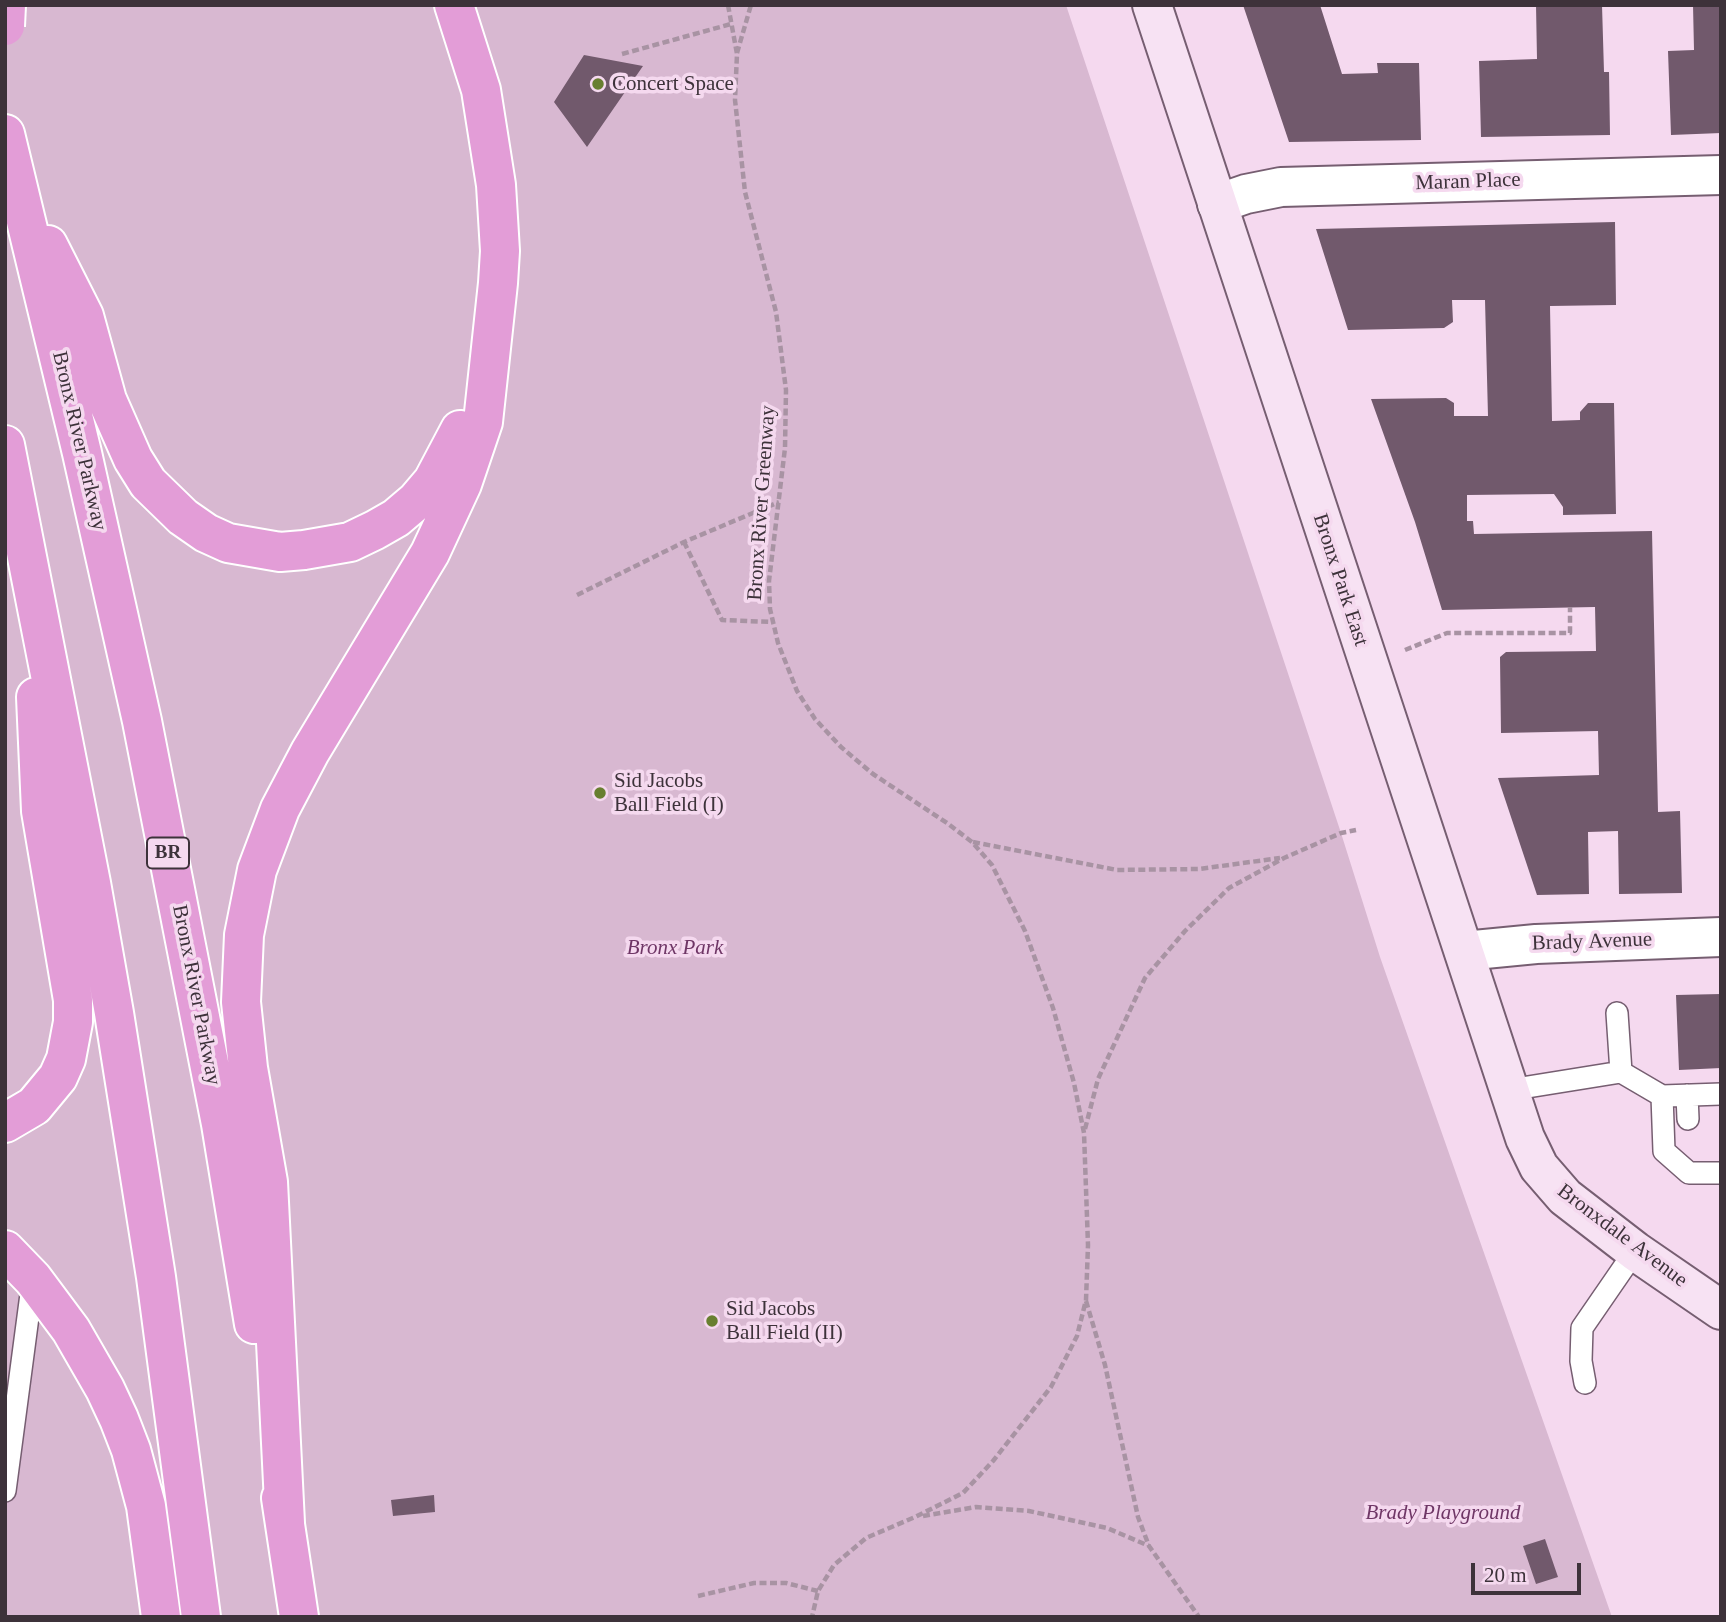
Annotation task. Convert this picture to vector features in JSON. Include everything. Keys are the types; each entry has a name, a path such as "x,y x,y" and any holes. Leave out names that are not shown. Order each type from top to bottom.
{"highway":[{"path":"5,26 6,5"},
{"path":"285,1523 268,1182 247,1057 241,1002 244,935 257,870 280,809 310,752 430,554 462,484 483,422 500,251 492,150 481,90 454,5"},
{"name":"Bronx River Parkway","path":"5,134 82,453 169,855 225,1151 299,1617"},
{"path":"19,189 85,316 107,400 133,459 148,483 183,517 206,533 228,542 280,552 327,547 349,542 375,530 396,518 416,501 433,481 458,437 496,310"},
{"path":"5,445 29,555 91,883 134,1132 158,1290 201,1617"},
{"path":"5,1123 34,1106 58,1077 66,1059 73,1000 41,811 29,555"},
{"path":"5,1250 33,1279 71,1329 105,1389 131,1450 148,1516 161,1617"}],"main road":[{"name":"Bronx Park East","path":"1152,5 1368,665 1532,1153"},
{"name":"Bronxdale Avenue","path":"1532,1153 1539,1167 1565,1197 1635,1251 1721,1310"}],"street":[{"name":"Maran Place","path":"1217,204 1246,194 1281,187 1721,175"},
{"name":"Brady Avenue","path":"1464,951 1536,944 1721,937"}],"lane":[{"path":"1617,1013 1621,1072"},
{"path":"1509,1090 1621,1072 1662,1096 1721,1094"},
{"path":"1687,1095 1688,1119"},
{"path":"1662,1096 1664,1151 1689,1167 1721,1173"},
{"path":"1585,1383 1580,1347 1582,1328 1635,1251"},
{"path":"5,1491 33,1279"}],"path":[{"name":"Bronx River Greenway","path":"728,5 737,54 735,100 745,192 776,312 786,390 785,448 769,581 772,622 786,667 815,719 841,747 873,774 972,842 992,865 1002,882 1041,975 1065,1047 1084,1133 1088,1245 1086,1300 1077,1336 1051,1387 993,1461 963,1493 866,1538 834,1565 818,1591 812,1617"},
{"path":"737,54 751,5"},
{"path":"622,54 731,24"},
{"path":"577,595 684,542 779,502"},
{"path":"684,542 722,620 772,622"},
{"path":"1368,665 1447,634 1570,633 1570,607"},
{"path":"1084,1133 1098,1079 1145,978 1185,931 1229,888 1284,858 1341,833 1356,830"},
{"path":"972,842 1117,870 1199,869 1284,858"},
{"path":"1086,1300 1105,1365 1138,1517 1149,1546 1199,1617"},
{"path":"915,1517 976,1507 1029,1511 1107,1528 1149,1546"},
{"path":"698,1596 754,1583 786,1583 818,1591"}],"green space":[{"name":"Bronx Park","path":"5,5 1066,5 1380,957 1612,1617 5,1617"}],"building":[{"path":"1243,5 1320,5 1342,74 1378,73 1377,63 1419,63 1421,140 1289,142"},
{"path":"1536,5 1602,5 1604,72 1609,72 1610,135 1481,137 1479,61 1537,59"},
{"path":"1693,5 1721,5 1721,133 1671,135 1668,51 1694,50"},
{"name":"Concert Space","path":"584,55 643,66 587,147 554,102"},
{"path":"1615,222 1616,305 1550,306 1552,421 1580,420 1580,412 1588,403 1614,403 1616,514 1563,515 1563,507 1554,494 1467,495 1467,521 1473,521 1474,534 1652,531 1658,812 1680,811 1682,893 1619,894 1618,831 1588,832 1589,894 1537,895 1498,778 1599,775 1598,731 1501,733 1500,657 1506,652 1596,651 1595,607 1442,610 1415,522 1371,399 1446,398 1454,403 1454,416 1488,416 1485,300 1452,300 1453,322 1444,328 1348,330 1316,229"},
{"path":"1721,994 1721,1068 1679,1070 1676,995"},
{"path":"434,1495 435,1512 393,1516 391,1500"},
{"path":"1545,1539 1558,1577 1536,1584 1523,1546"}],"place":[{"name":"Concert Space","path":"598,84"},
{"name":"Sid Jacobs Ball Field (I)","path":"600,793"},
{"name":"Sid Jacobs Ball Field (II)","path":"712,1321"}],"park label":[{"name":"Brady Playground","path":"1443,1513"}]}
